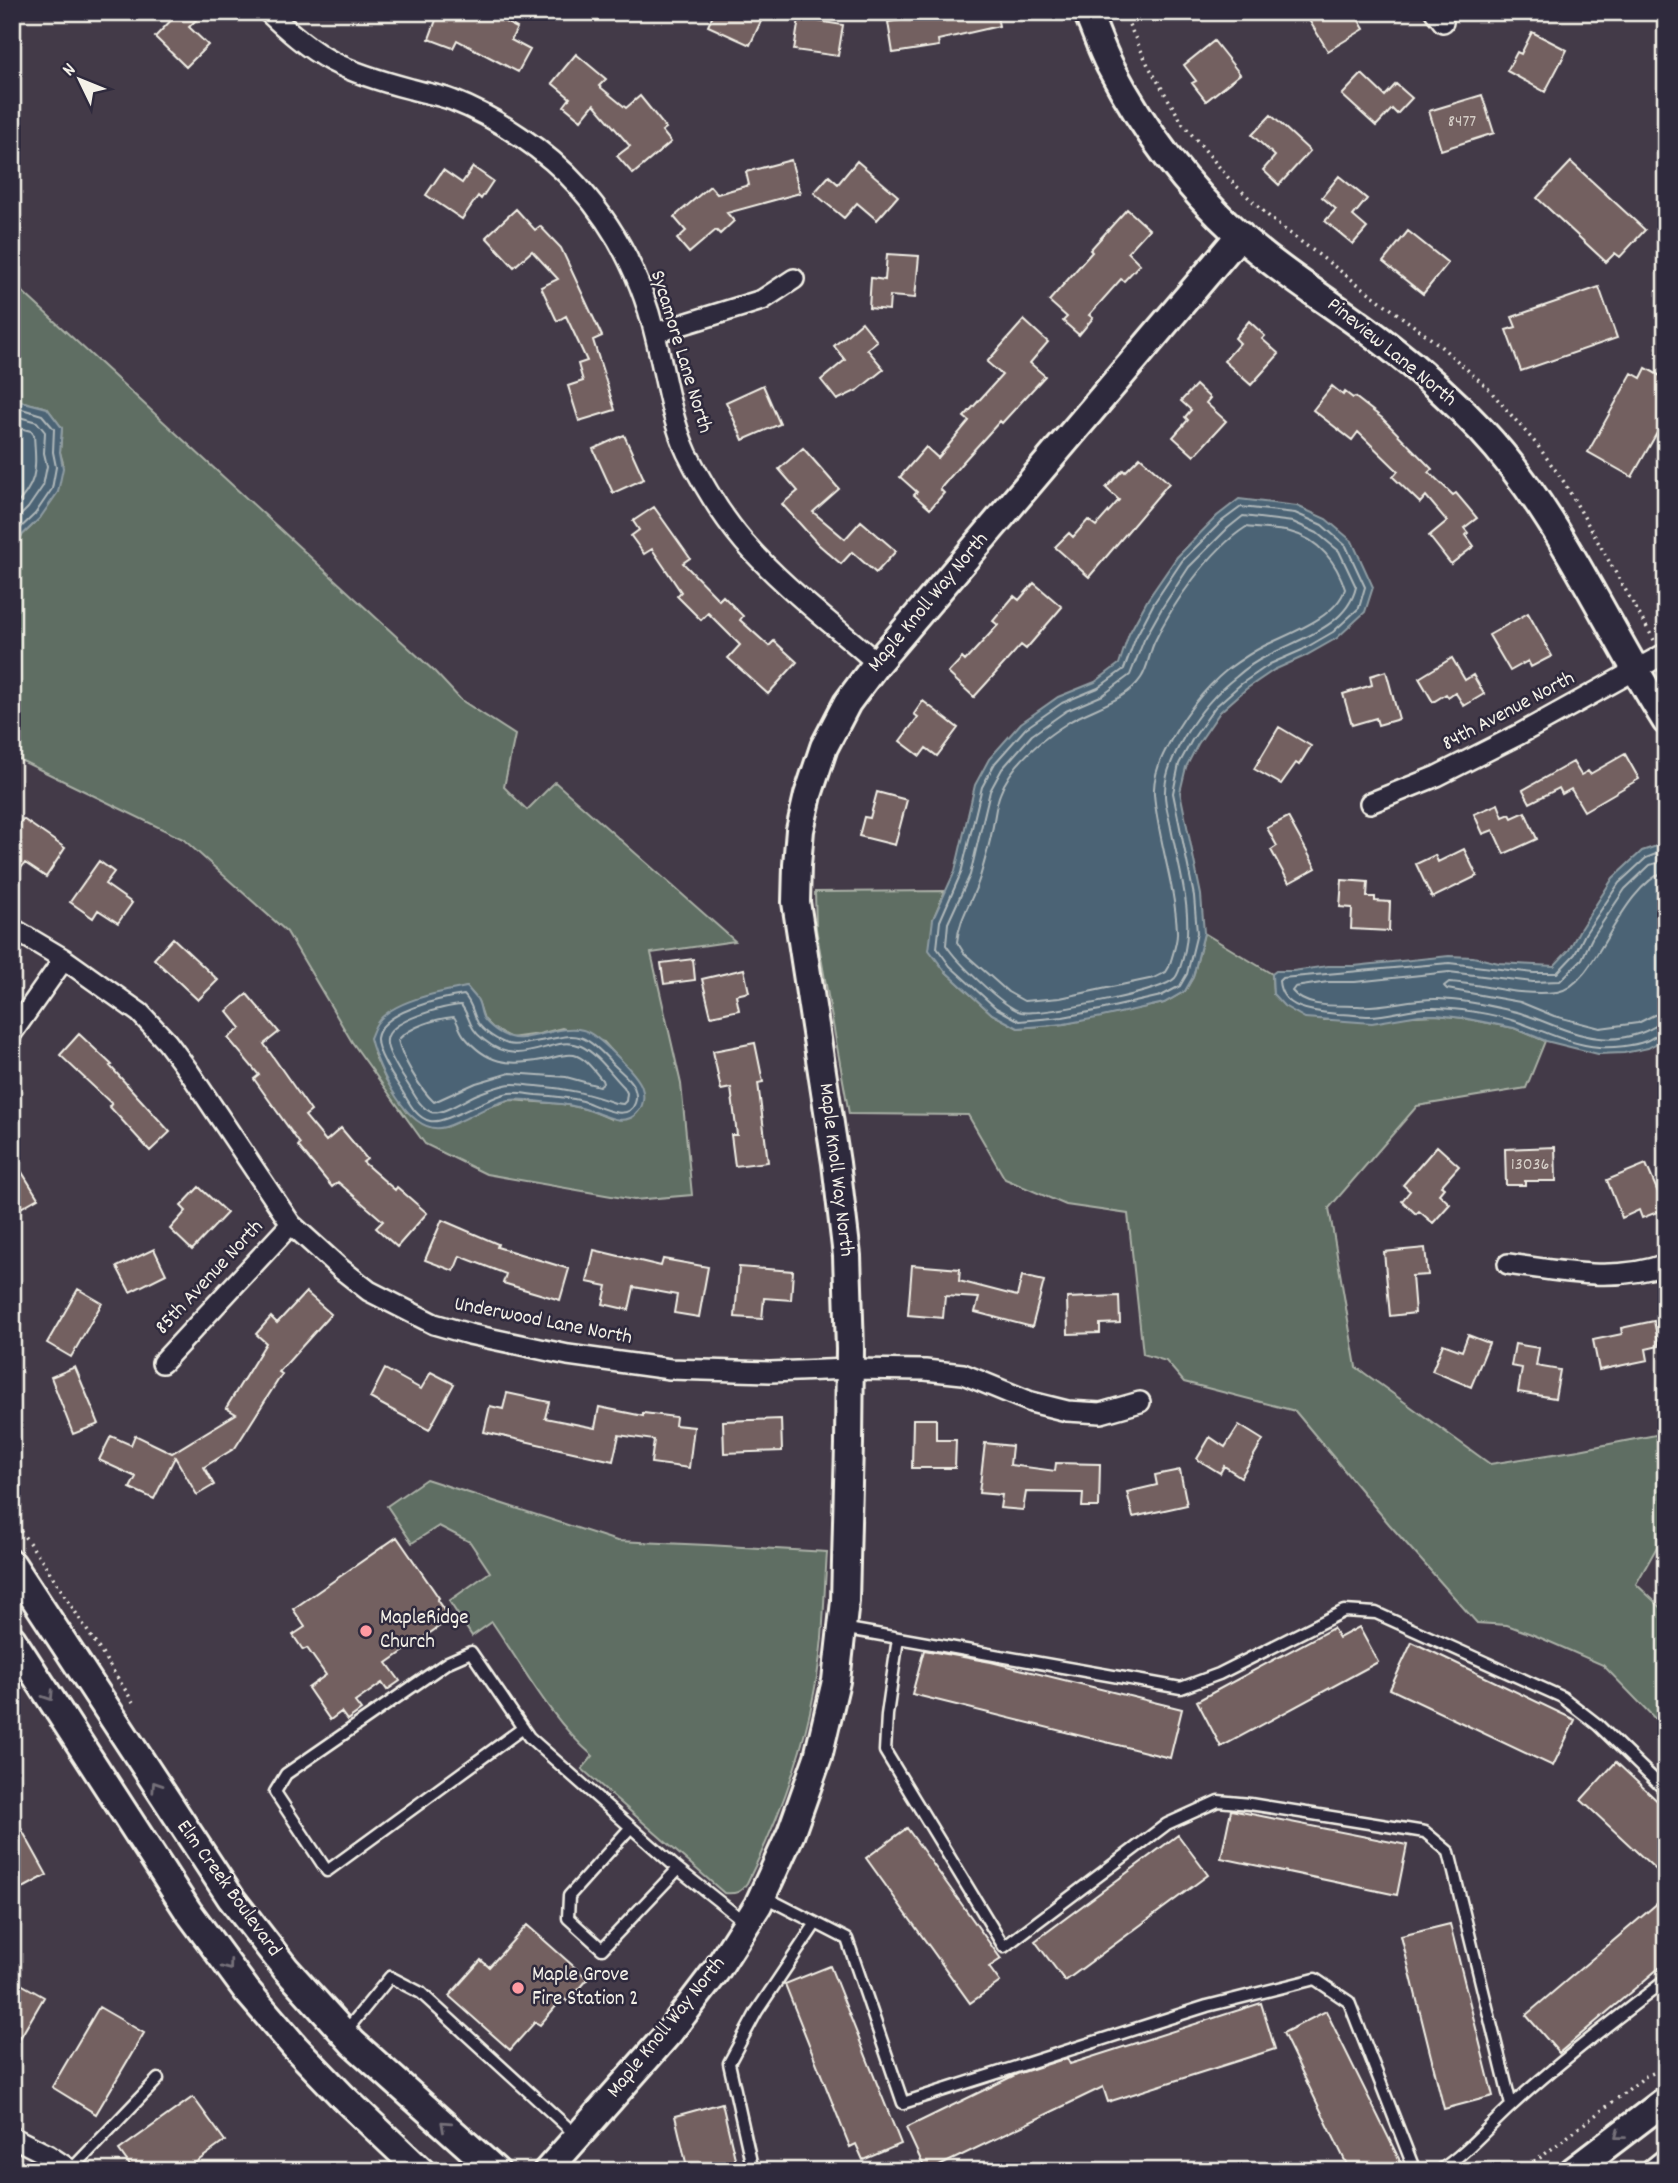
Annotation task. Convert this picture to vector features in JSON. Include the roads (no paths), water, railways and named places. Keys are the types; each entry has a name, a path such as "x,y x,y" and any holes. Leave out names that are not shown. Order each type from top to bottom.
{"street":[{"name":"Sycamore Lane North","path":"268,12 299,39 330,60 389,83 451,100 474,110 534,146 578,185 610,225 634,272 655,332 669,398 686,450 711,499 744,542 773,571 877,663"},
{"name":"Pineview Lane North","path":"1087,12 1109,64 1142,121 1182,176 1240,235 1437,385 1483,432 1530,492 1666,721"},
{"name":"Maple Knoll Way North","path":"547,2171 668,2034 716,1971 747,1923 791,1833 818,1757 836,1681 845,1601 850,1368 847,1256 836,1163 796,902 800,830 824,747 847,703 877,663 1240,235"},
{"path":"655,332 762,300 794,279"},
{"name":"84th Avenue North","path":"1370,803 1437,776 1518,735 1666,653"},
{"name":"Underwood Lane North","path":"12,928 64,960 140,1013 167,1042 198,1084 291,1224 369,1291 434,1324 469,1334 568,1354 670,1369 771,1372 850,1368 925,1370 963,1374 1031,1402 1067,1411 1101,1413 1140,1402"},
{"path":"12,1033 64,960"},
{"name":"85th Avenue North","path":"162,1363 291,1224"},
{"path":"1508,1264 1570,1272 1616,1274 1666,1264"},
{"name":"Elm Creek Boulevard","path":"12,1564 231,1898 286,1969 344,2033 496,2171"},
{"name":"Elm Creek Boulevard","path":"12,1639 188,1911 247,1991 343,2097 421,2171"},
{"path":"1573,2171 1666,2100"},
{"path":"12,2137 72,2170"},
{"path":"1656,2171 1666,2163"}],"lane":[{"path":"842,1628 1181,1688 1219,1674 1344,1611 1377,1613 1562,1697 1598,1725 1666,1791"},
{"path":"898,1638 887,1715 885,1751 1004,1947 1167,1824 1218,1801 1424,1832 1449,1852 1511,2105"},
{"path":"523,1728 327,1871 275,1792 286,1774 448,1662 471,1652 523,1728 529,1737 678,1869 747,1923"},
{"path":"631,1827 569,1896 568,1918 602,1949 678,1869"},
{"path":"762,1895 847,1939 903,2103 1207,2006 1315,1979 1349,2002 1415,2171"},
{"path":"753,2171 729,2063 757,2011 816,1923"},
{"path":"344,2033 390,1978 421,1993 577,2137"},
{"path":"1439,2171 1455,2160 1511,2105 1666,1980"},
{"path":"72,2170 158,2079"}],"water":[{"path":"12,399 47,408 62,428 60,452 63,468 58,492 40,518 12,545"},
{"path":"1239,499 1297,506 1326,519 1352,541 1373,587 1365,612 1337,638 1274,670 1246,689 1220,712 1186,767 1180,792 1201,895 1204,933 1193,977 1185,991 1164,1003 1102,1017 1018,1028 992,1014 945,971 929,950 933,919 955,871 975,785 989,759 1021,723 1058,697 1095,682 1119,664 1129,634 1148,599 1177,557 1217,516"},
{"path":"1666,843 1666,1038 1648,1048 1624,1053 1598,1054 1546,1041 1514,1028 1437,1015 1419,1015 1372,1023 1305,1018 1284,1006 1273,994 1272,974 1276,971 1449,956 1473,957 1499,963 1554,966 1569,950 1613,878 1642,851"},
{"path":"467,987 478,1001 484,1019 507,1036 526,1038 574,1029 583,1030 597,1038 639,1082 643,1095 639,1111 632,1117 620,1120 570,1105 509,1100 445,1127 432,1128 419,1122 407,1111 387,1082 370,1038 377,1023 394,1008 418,998"}],"place":[{"name":"MapleRidge Church","path":"366,1631"},
{"name":"Maple Grove Fire Station 2","path":"518,1988"}]}
